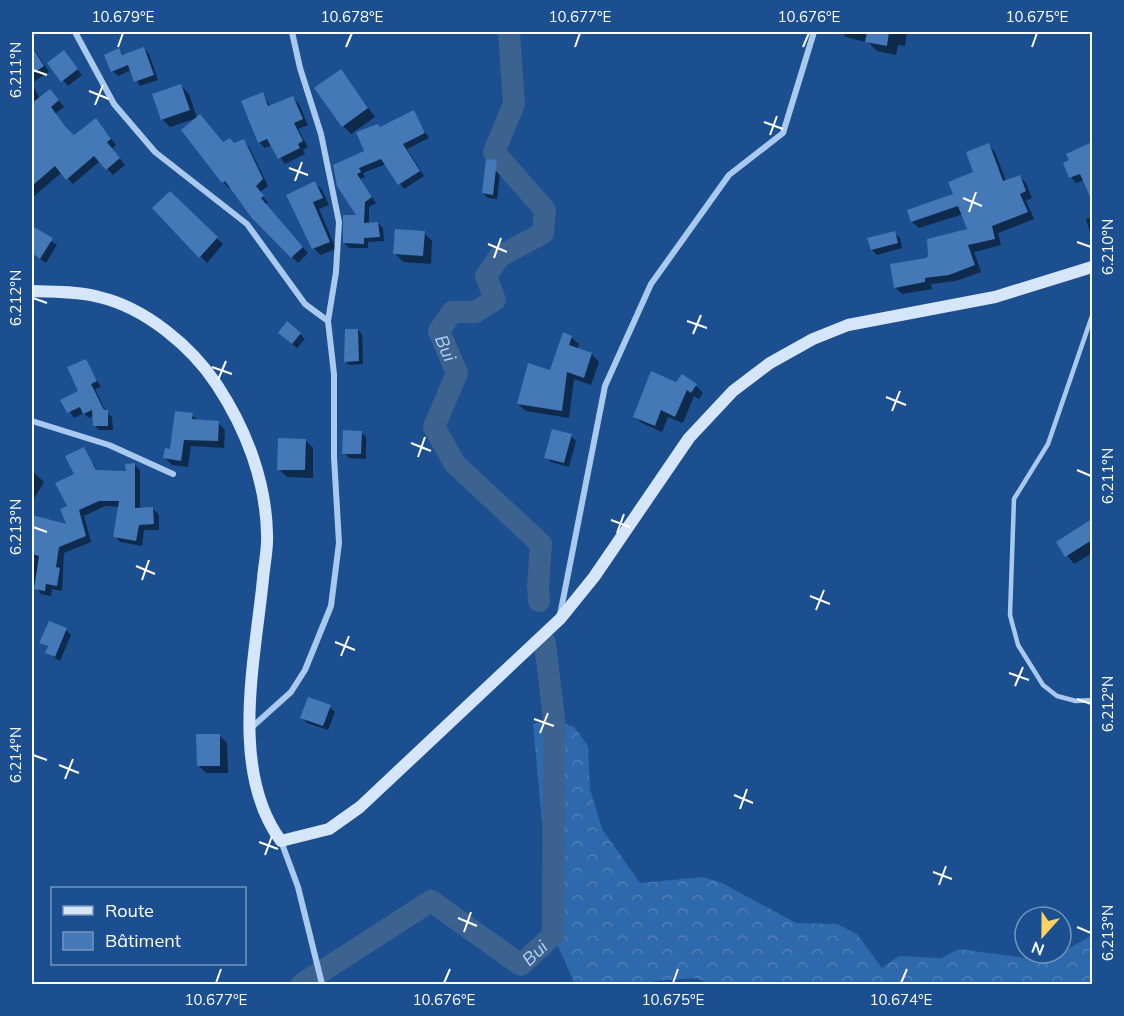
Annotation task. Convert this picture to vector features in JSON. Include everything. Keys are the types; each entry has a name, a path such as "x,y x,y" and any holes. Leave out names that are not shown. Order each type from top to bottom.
{"main road":[{"path":"32,291 100,297 126,307 163,328 205,367 238,418 265,503 267,536 249,730 259,800 268,824 280,841 329,828 360,807 560,619 594,577 689,438 733,391 770,363 813,339 848,325 995,297 1092,267"}],"street":[{"path":"75,32 114,104 155,152 247,224 305,304 328,321"},
{"path":"249,730 291,692 305,670 331,606 339,543 334,457 334,374 328,321 336,272 339,222 321,134 300,68 292,32"},
{"path":"560,619 605,386 651,284 729,176 783,133 814,32"},
{"path":"32,421 109,445 173,474"},
{"path":"280,841 298,887 322,984"}],"lane":[{"path":"1092,316 1048,444 1014,499 1010,615 1018,645 1043,685 1057,696 1076,701 1092,700"}],"green space":[{"path":"554,719 574,727 588,746 590,789 602,829 640,883 703,877 722,883 796,923 837,924 857,934 882,968 899,956 941,958 959,949 1013,956 1013,965 1073,965 1073,946 1092,935 1092,984 711,984 696,978 654,981 649,984 575,984 553,935 564,877 542,822 533,724"}],"building":[{"path":"867,32 889,32 887,46 865,42"},
{"path":"32,47 44,66 32,74"},
{"path":"144,47 154,75 134,82 128,65 111,72 104,55 119,48 122,55"},
{"path":"64,50 78,69 61,82 47,63"},
{"path":"341,69 368,108 342,127 314,88"},
{"path":"181,84 190,110 161,120 152,94"},
{"path":"50,89 59,100 51,107 74,135 96,118 111,139 107,142 120,158 106,170 94,156 66,180 55,166 32,186 32,103"},
{"path":"263,92 268,106 293,96 303,119 294,123 303,141 298,144 300,148 278,159 267,139 258,143 241,101"},
{"path":"414,110 425,133 403,144 420,171 398,185 381,159 359,168 361,172 357,174 372,197 365,202 364,223 378,222 380,237 364,238 364,244 343,243 343,215 356,215 337,186 333,165 364,151 356,132 378,124 380,127"},
{"path":"200,114 223,142 230,138 234,143 244,139 263,179 256,186 264,196 261,198 303,247 291,258 251,217 225,181 222,183 181,130"},
{"path":"1092,142 1092,201 1080,174 1069,178 1063,163 1069,160 1066,154"},
{"path":"989,143 1003,181 1020,175 1026,191 1020,194 1028,212 992,226 995,239 968,245 975,265 949,275 925,278 925,282 894,288 890,264 926,258 928,256 927,239 967,229 958,206 911,222 907,210 953,194 948,182 973,172 966,152"},
{"path":"486,159 497,160 493,195 482,193"},
{"path":"315,181 323,198 313,202 330,242 312,249 286,195"},
{"path":"170,191 218,237 199,258 152,208"},
{"path":"32,226 53,238 40,259 32,253"},
{"path":"395,229 425,231 423,256 393,254"},
{"path":"895,231 898,243 871,250 867,238"},
{"path":"287,321 301,333 292,344 278,333"},
{"path":"345,329 358,329 359,361 344,362"},
{"path":"563,332 572,336 569,345 592,353 584,378 567,372 562,411 517,404 528,363 550,370"},
{"path":"86,359 97,381 91,384 104,410 108,410 108,426 93,426 92,410 83,414 80,407 67,413 60,400 78,391 67,367"},
{"path":"651,371 676,382 682,374 697,384 691,393 687,390 675,417 661,410 655,426 633,417"},
{"path":"175,411 193,413 192,419 219,421 218,441 184,440 181,461 163,458 165,448 170,449"},
{"path":"552,429 572,434 564,463 544,458"},
{"path":"343,430 362,431 361,454 342,454"},
{"path":"278,438 306,439 305,470 277,470"},
{"path":"84,447 96,470 126,471 125,464 135,463 135,508 153,507 154,524 139,525 136,541 113,537 119,501 99,501 79,510 86,536 59,547 56,567 60,568 57,586 46,584 45,591 34,589 39,556 32,554 32,515 66,524 60,509 67,506 55,483 74,474 65,456"},
{"path":"1092,519 1092,540 1065,557 1056,542"},
{"path":"49,621 67,628 55,657 45,653 48,646 39,643"},
{"path":"308,697 331,705 323,726 300,718"},
{"path":"196,734 220,734 220,766 197,766"}],"waterway":[{"name":"Bui","path":"509,32 514,104 494,152 545,210 543,233 499,257 486,276 495,300 475,312 452,312 439,331 457,373 434,427 455,464 541,544 539,601"},
{"name":"Bui","path":"302,984 431,901 521,965 553,935 554,719 545,643"}]}
